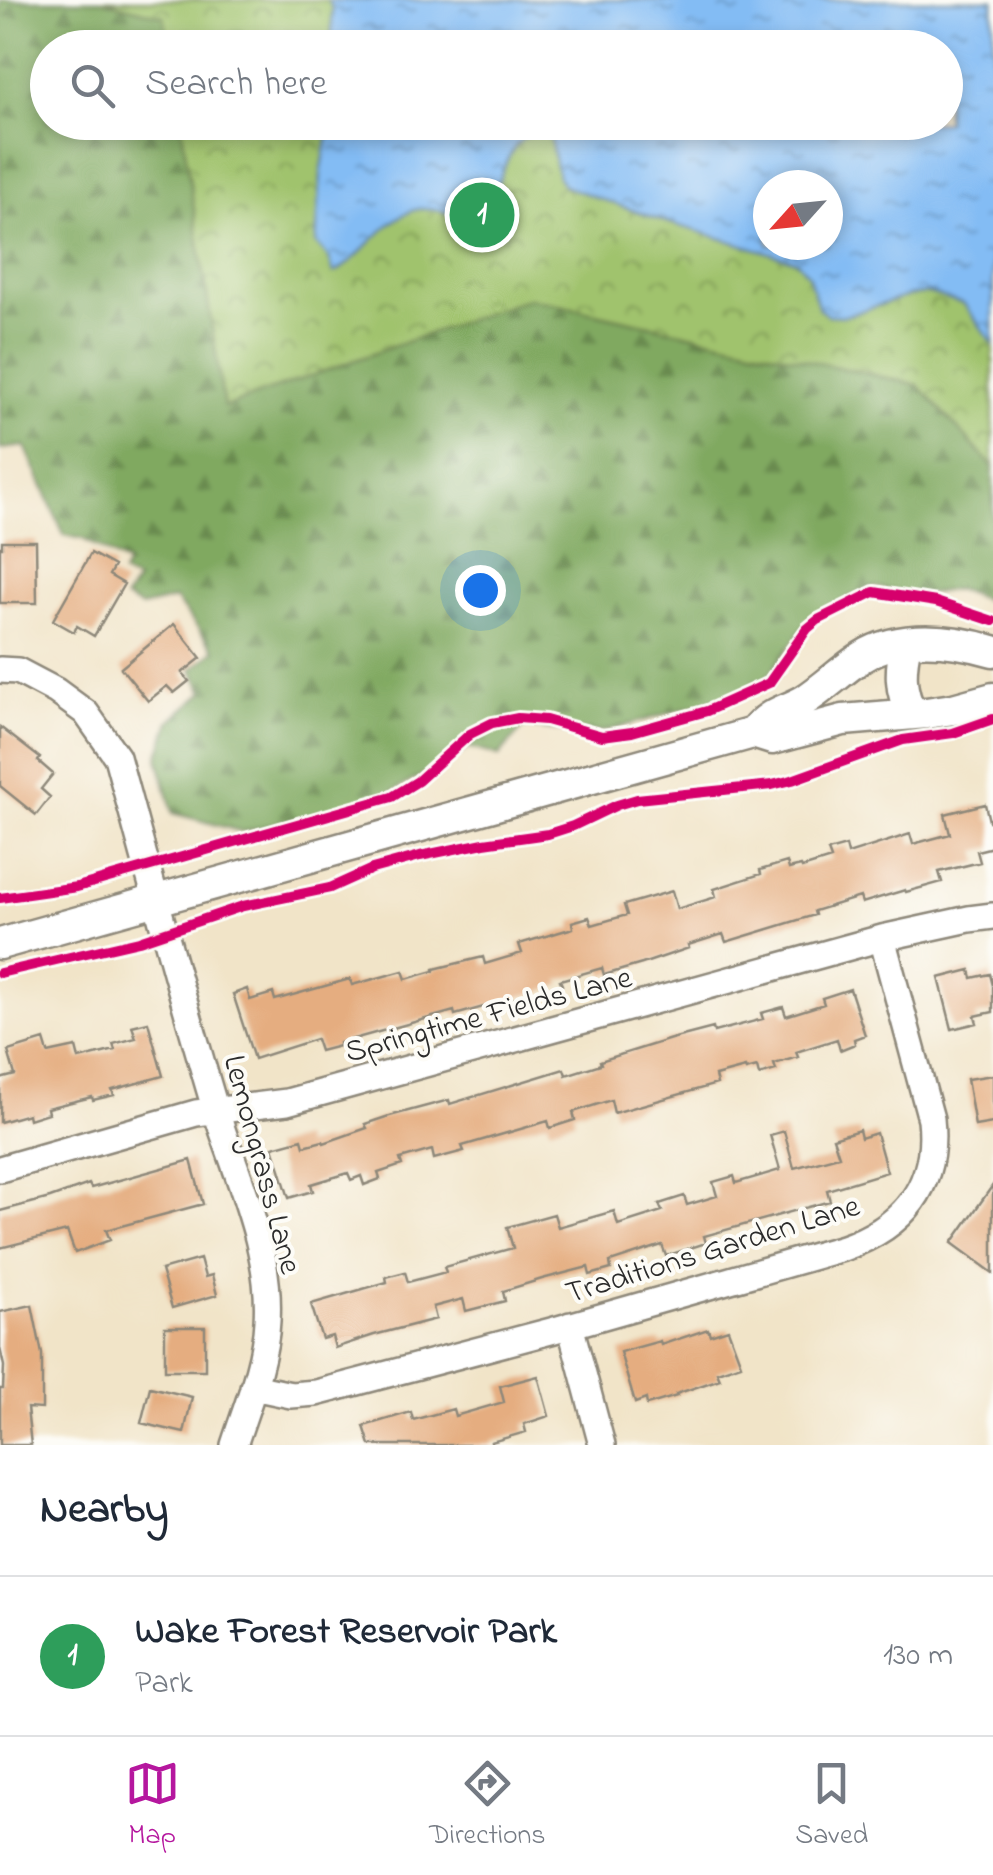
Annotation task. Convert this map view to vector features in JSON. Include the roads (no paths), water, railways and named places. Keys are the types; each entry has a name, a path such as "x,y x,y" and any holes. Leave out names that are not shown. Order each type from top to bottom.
{"main road":[{"path":"753,733 766,717 804,700 866,654 906,643 943,641 993,651"},
{"path":"906,643 902,688 912,714"},
{"path":"0,944 753,733 772,739 844,720 952,709 993,698"}],"street":[{"name":"Lemongrass Lane","path":"0,670 18,671 86,712 116,757 216,1111 254,1227 265,1277 267,1320 253,1387 234,1445"},
{"name":"Springtime Fields Lane","path":"0,1169 196,1114 287,1102 882,938 993,916"},
{"name":"Traditions Garden Lane","path":"253,1387 304,1395 843,1248 871,1238 894,1223 919,1191 928,1170 932,1132 882,938"},
{"path":"570,1325 602,1445"}],"water":[{"path":"328,0 993,0 993,344 964,304 929,293 845,316 827,315 819,309 808,274 794,260 843,260 843,170 753,170 753,248 564,186 558,177 550,140 963,140 963,30 332,30"},
{"path":"327,140 521,140 512,151 491,197 477,214 415,210 392,222 334,273 329,258 316,243"}],"place":[{"name":"Wake Forest Reservoir Park","path":"482,215"}]}
